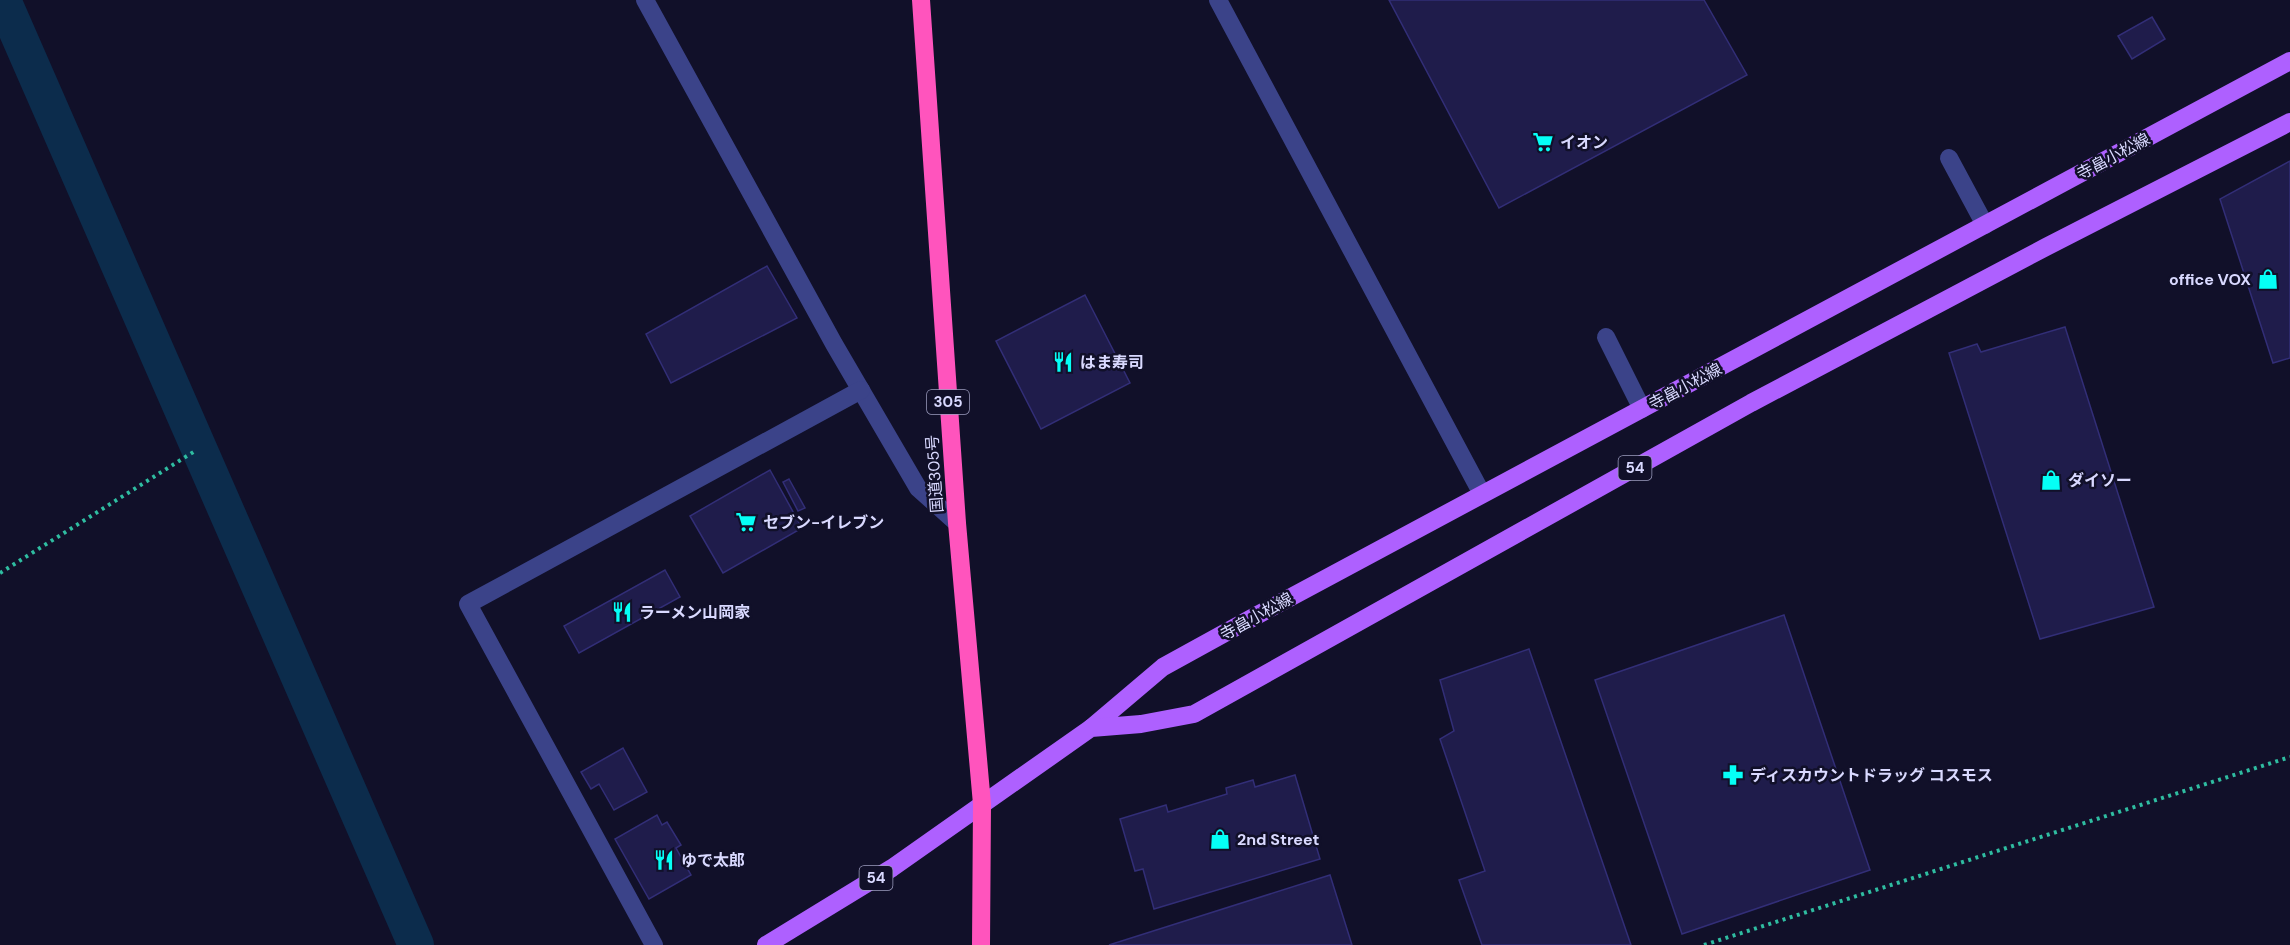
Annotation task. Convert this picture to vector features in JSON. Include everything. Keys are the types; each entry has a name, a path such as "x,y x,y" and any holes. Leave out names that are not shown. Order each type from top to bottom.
{"highway":[{"name":"国道305号","path":"921,0 957,523 982,804 981,945"}],"main road":[{"name":"寺畠小松線","path":"766,945 892,868 1091,728 1163,667 2290,61"},
{"name":"54","path":"1091,728 1141,724 1194,714 1750,403 2290,122"}],"street":[{"path":"645,0 861,390 918,488 957,523"},
{"path":"1218,0 1482,494"},
{"path":"1949,158 1985,225"},
{"path":"1606,337 1642,409"},
{"path":"654,945 468,604 861,390"}],"path":[{"path":"0,573 195,451"},
{"path":"1704,945 2290,757"}],"building":[{"name":"イオン","path":"1389,0 1704,0 1747,75 1499,208"},
{"path":"2152,17 2165,39 2132,59 2118,36"},
{"name":"office VOX","path":"2290,161 2290,358 2273,363 2220,199"},
{"path":"767,266 797,318 671,383 646,334"},
{"name":"はま寿司","path":"1085,295 1130,383 1041,429 996,341"},
{"name":"ダイソー","path":"2065,327 2154,607 2040,639 1949,353 1977,344 1981,352"},
{"name":"セブン-イレブン","path":"770,470 802,528 723,573 690,516"},
{"path":"789,479 805,508 798,511 783,482"},
{"name":"ラーメン山岡家","path":"665,570 680,597 579,653 564,626"},
{"name":"ディスカウントドラッグ コスモス","path":"1784,615 1870,870 1682,934 1595,680"},
{"path":"1529,649 1631,945 1482,945 1459,880 1485,871 1440,739 1454,731 1440,680"},
{"path":"623,748 647,792 614,810 599,784 591,789 581,772"},
{"name":"2nd Street","path":"1295,775 1320,859 1154,909 1143,869 1135,871 1120,819 1166,805 1168,812 1227,794 1226,788 1253,780 1255,787"},
{"path":"657,815 662,825 667,822 681,845 676,848 691,875 649,899 615,839"},
{"path":"1330,875 1352,945 1109,945"}],"waterway":[{"path":"3,0 416,945"}],"place":[{"name":"イオン","path":"1543,142"},
{"name":"office VOX","path":"2268,279"},
{"name":"はま寿司","path":"1063,362"},
{"name":"ダイソー","path":"2051,480"},
{"name":"セブン-イレブン","path":"746,522"},
{"name":"ラーメン山岡家","path":"622,612"},
{"name":"ディスカウントドラッグ コスモス","path":"1733,775"},
{"name":"2nd Street","path":"1220,839"},
{"name":"ゆで太郎","path":"664,860"}]}
